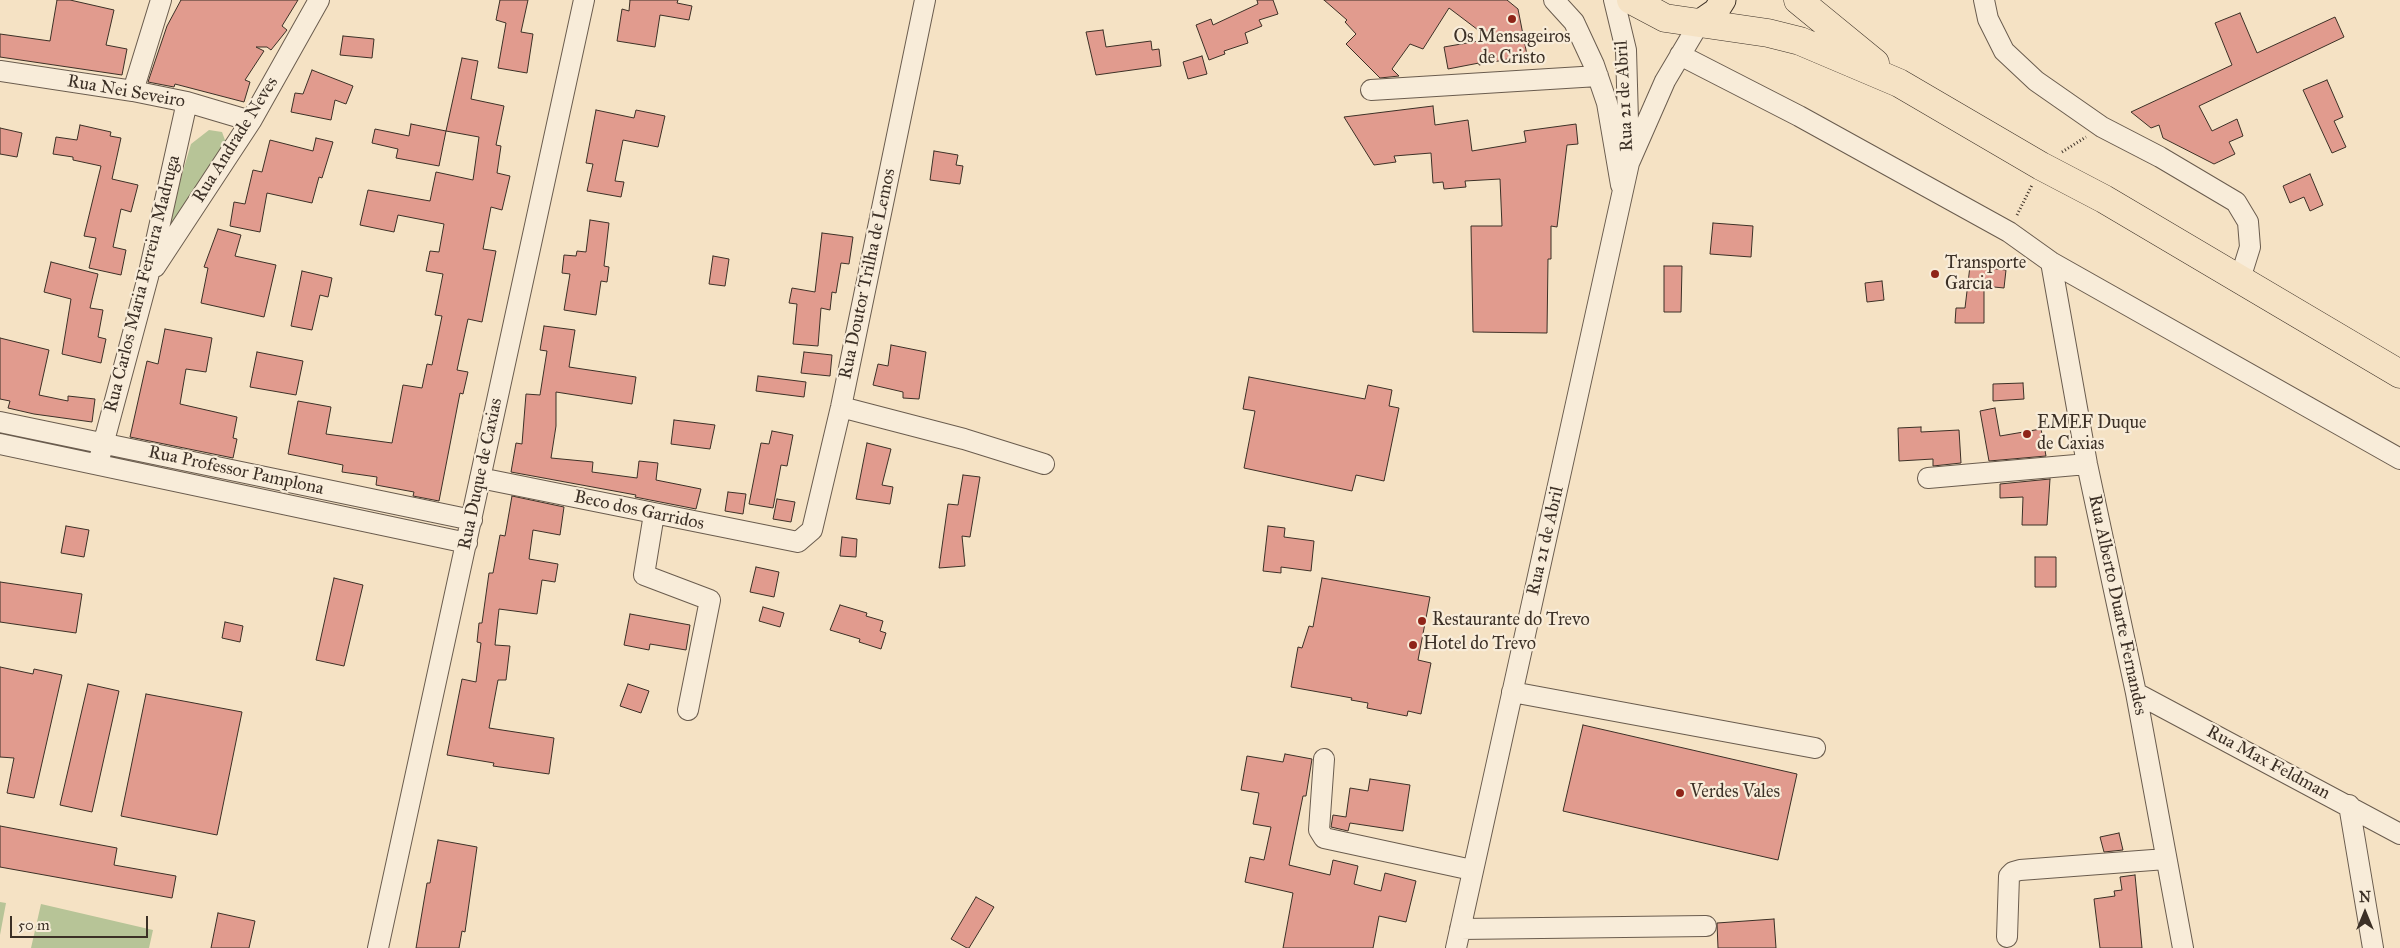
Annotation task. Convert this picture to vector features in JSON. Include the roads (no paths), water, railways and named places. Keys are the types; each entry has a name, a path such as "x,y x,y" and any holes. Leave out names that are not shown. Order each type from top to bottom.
{"highway":[{"path":"1631,0 1665,18 1768,33 1800,42 1899,83 2240,279 2400,374"},
{"path":"1798,0 1899,83"}],"main road":[{"path":"1700,22 1716,11 1723,0"}],"street":[{"path":"133,91 161,0"},
{"name":"Rua Andrade Neves","path":"148,277 251,121 319,0"},
{"name":"Rua Duque de Caxias","path":"378,948 584,0"},
{"name":"Rua Doutor Trilha de Lemos","path":"798,542 812,530 841,407 925,0"},
{"path":"1554,0 1574,22 1598,76 1607,103 1623,195"},
{"name":"Rua 21 de Abril","path":"1458,938 1629,163 1626,50 1614,0"},
{"path":"1984,0 1988,19 2004,51 2036,81 2102,126 2160,157 2236,202 2248,222 2250,247 2240,279"},
{"name":"Rua 21 de Abril","path":"1629,163 1665,81 1700,22"},
{"path":"1680,55 1790,112 2009,232 2051,262 2400,459"},
{"name":"Rua Nei Seveiro","path":"0,71 133,91 187,102 251,121"},
{"path":"1371,90 1598,76"},
{"name":"Rua Carlos Maria Ferreira Madruga","path":"97,466 148,277 187,102"},
{"name":"Rua Alberto Duarte Fernandes","path":"2051,262 2087,464 2136,693 2183,948"},
{"path":"841,407 964,438 1044,464"},
{"name":"Rua Professor Pamplona","path":"0,422 472,520"},
{"name":"Rua Professor Pamplona","path":"0,444 467,543"},
{"path":"1928,478 2087,464"},
{"name":"Beco dos Garridos","path":"480,478 798,542"},
{"path":"654,514 644,575 710,600 688,710"},
{"path":"1512,692 1815,748"},
{"name":"Rua Max Feldman","path":"2136,693 2349,805 2400,834"},
{"path":"1324,759 1319,830 1324,838 1472,870"},
{"path":"2349,805 2373,948"},
{"path":"2007,937 2009,876 2013,872 2166,859"},
{"path":"1458,938 1706,926"}],"place":[{"name":"Os Mensageiros de Cristo","path":"1512,19"},
{"name":"Transporte Garcia","path":"1935,274"},
{"name":"EMEF Duque de Caxias","path":"2027,434"},
{"name":"Restaurante do Trevo","path":"1422,621"},
{"name":"Hotel do Trevo","path":"1413,645"},
{"name":"Verdes Vales","path":"1680,793"}]}
